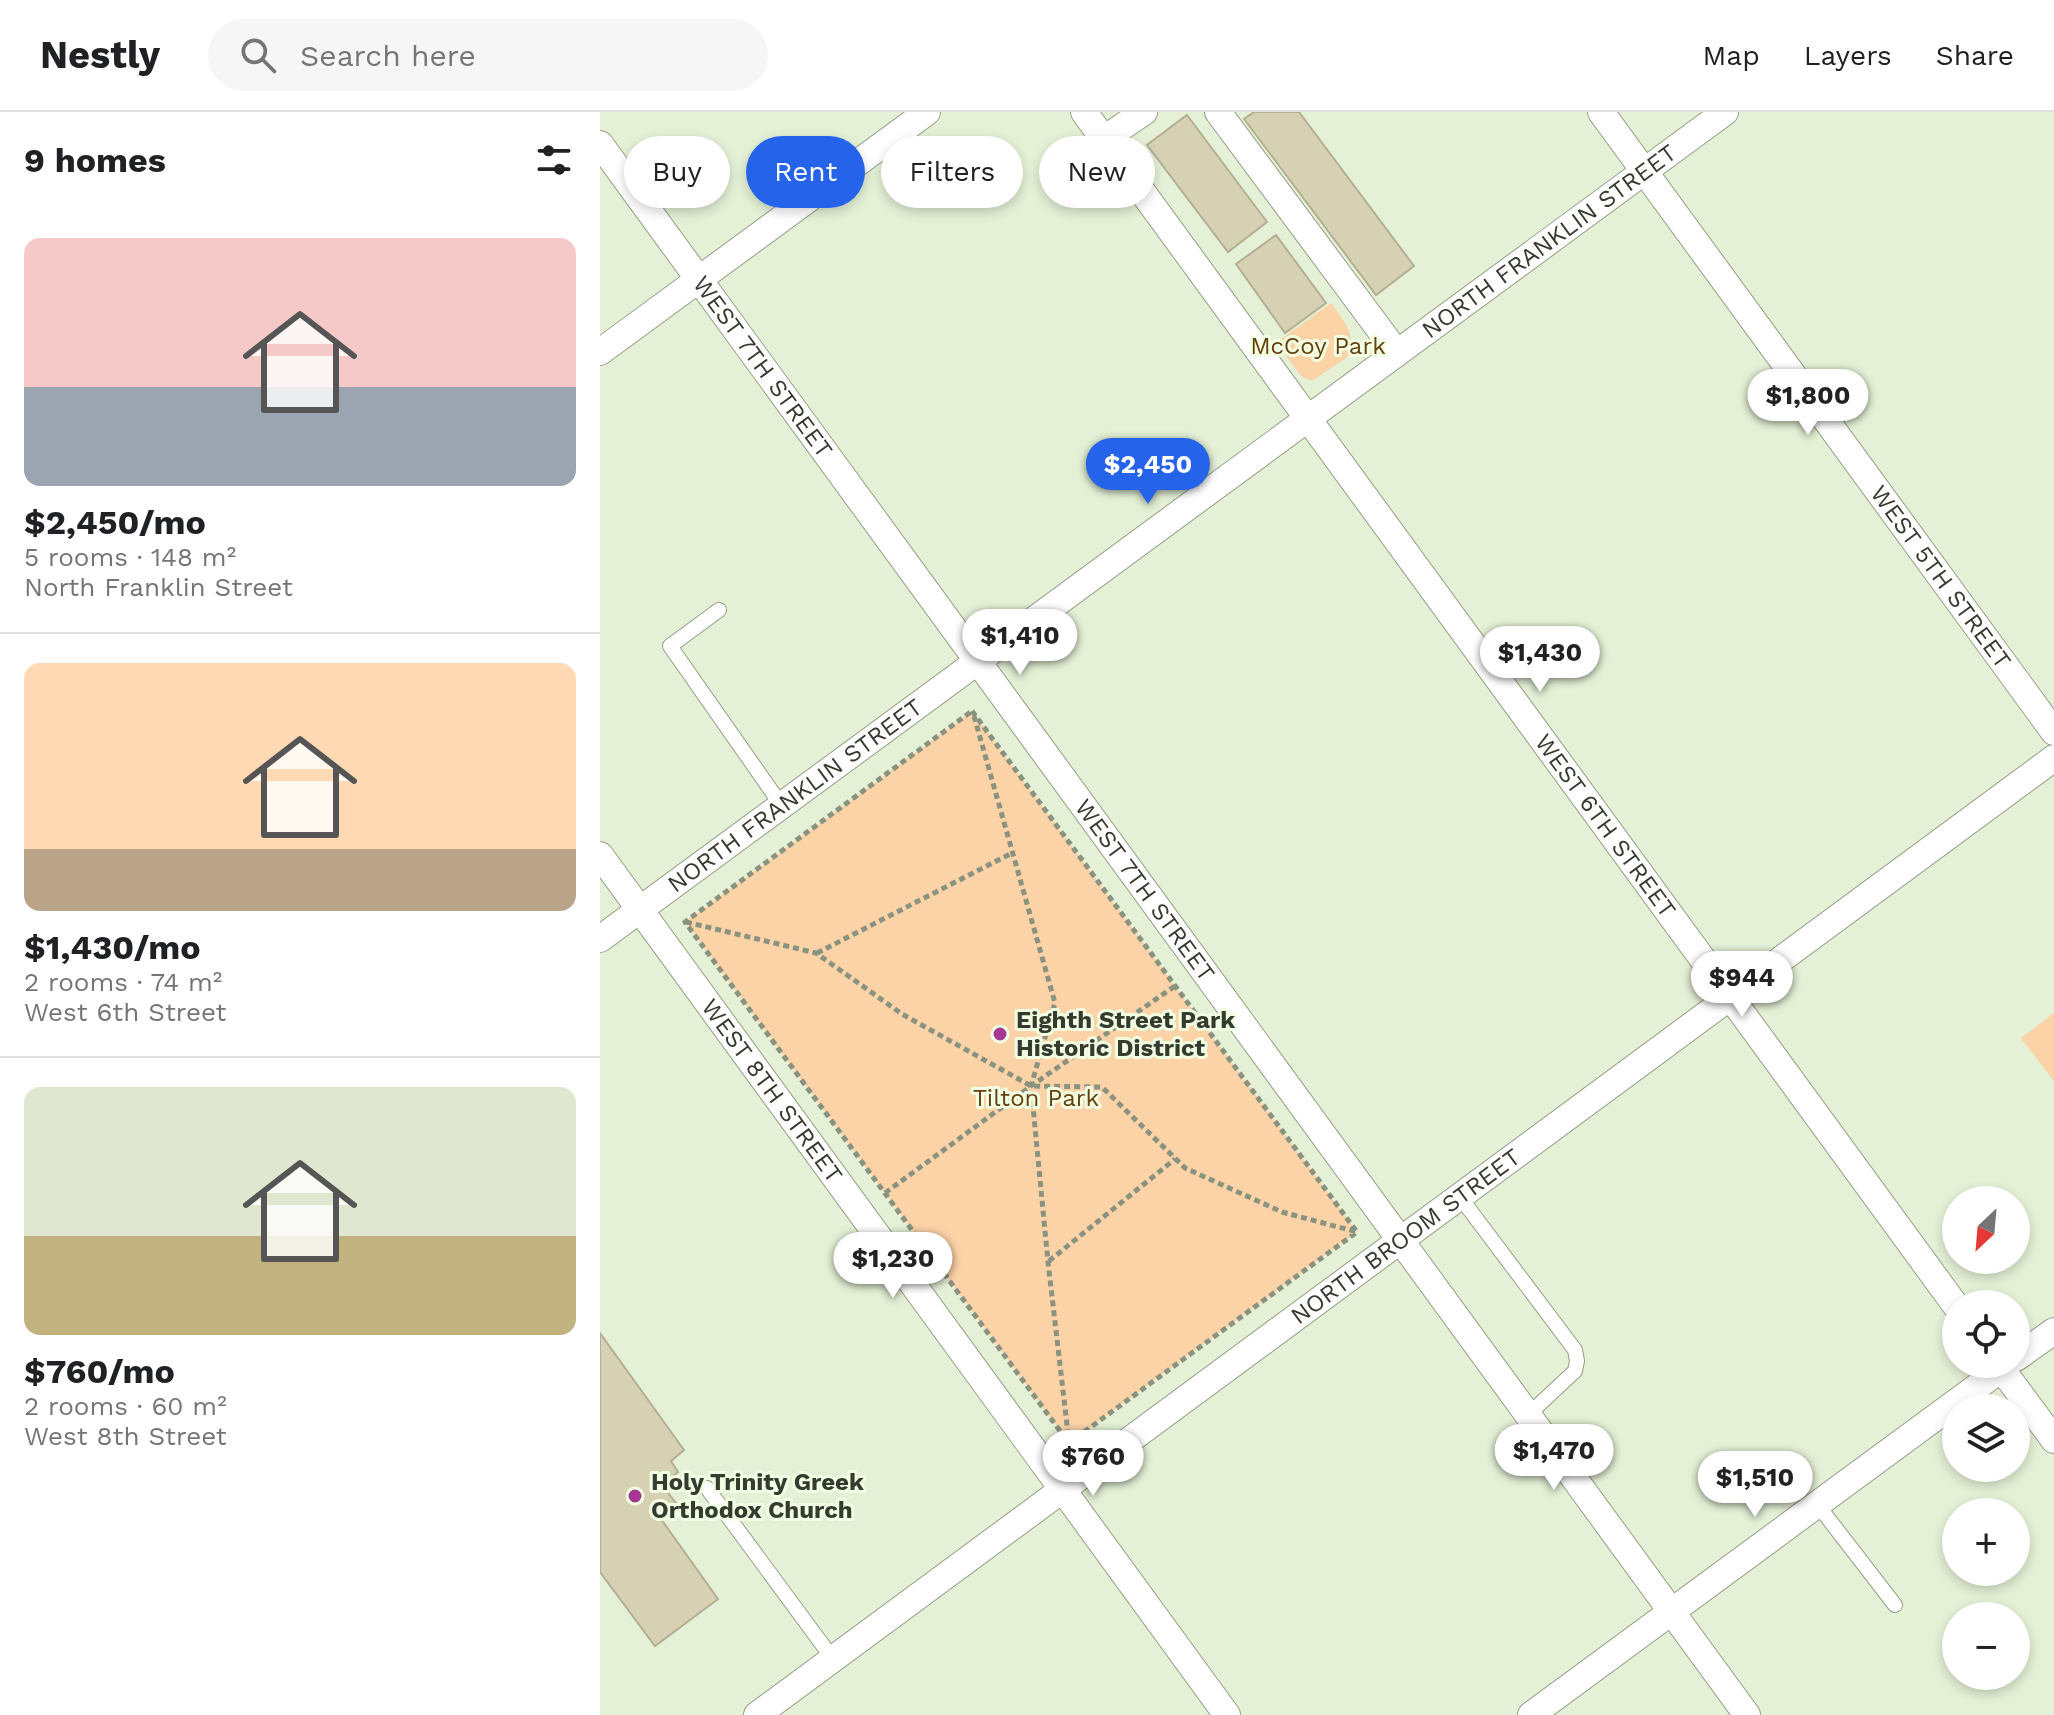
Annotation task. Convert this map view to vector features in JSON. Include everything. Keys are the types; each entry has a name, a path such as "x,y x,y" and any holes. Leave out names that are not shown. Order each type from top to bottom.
{"street":[{"path":"600,352 927,112"},
{"name":"WEST 6TH STREET","path":"1084,112 1102,136"},
{"path":"1108,136 1144,112"},
{"path":"1218,112 1397,353"},
{"name":"WEST 5TH STREET","path":"1601,112 2054,732"},
{"name":"NORTH FRANKLIN STREET","path":"600,939 1725,112"},
{"name":"WEST 7TH STREET","path":"600,144 1747,1715"},
{"name":"WEST 6TH STREET","path":"1154,208 1944,1290"},
{"name":"NORTH BROOM STREET","path":"757,1715 2054,758"},
{"name":"WEST 8TH STREET","path":"600,855 1227,1715"},
{"path":"2030,1348 2054,1331"},
{"path":"1531,1715 1987,1378"},
{"path":"2015,1378 2054,1440"}],"lane":[{"path":"719,610 670,646 782,806"},
{"path":"1460,1197 1575,1350 1575,1371 1528,1415"},
{"path":"707,1488 833,1659"},
{"path":"1817,1504 1895,1605"}],"path":[{"path":"972,711 1055,1003 1031,1086 1069,1443"},
{"path":"685,922 972,711"},
{"path":"972,711 1357,1232"},
{"path":"816,953 1012,853"},
{"path":"685,922 816,953 902,1014 1031,1086 1102,1087 1185,1168 1282,1212 1357,1232"},
{"path":"685,922 1069,1443"},
{"path":"885,1193 1175,986"},
{"path":"1048,1262 1175,1159"},
{"path":"1069,1443 1357,1232"}],"green space":[{"name":"McCoy Park","path":"1331,303 1350,333 1349,356 1312,381 1302,377 1276,343"},
{"name":"Tilton Park","path":"972,711 1357,1232 1069,1443 685,922"},
{"path":"2054,1013 2054,1081 2021,1038"}],"building":[{"path":"1254,112 1299,112 1414,266 1376,295 1244,119"},
{"path":"1187,115 1267,222 1228,252 1155,156 1155,139"},
{"path":"1276,235 1326,303 1285,333 1236,264"},
{"name":"Holy Trinity Greek Orthodox Church","path":"600,1333 684,1450 671,1461 678,1472 662,1485 679,1507 661,1519 718,1599 655,1646 600,1572"}],"place":[{"name":"Eighth Street Park Historic District","path":"1000,1034"},
{"name":"Holy Trinity Greek Orthodox Church","path":"635,1496"}]}
